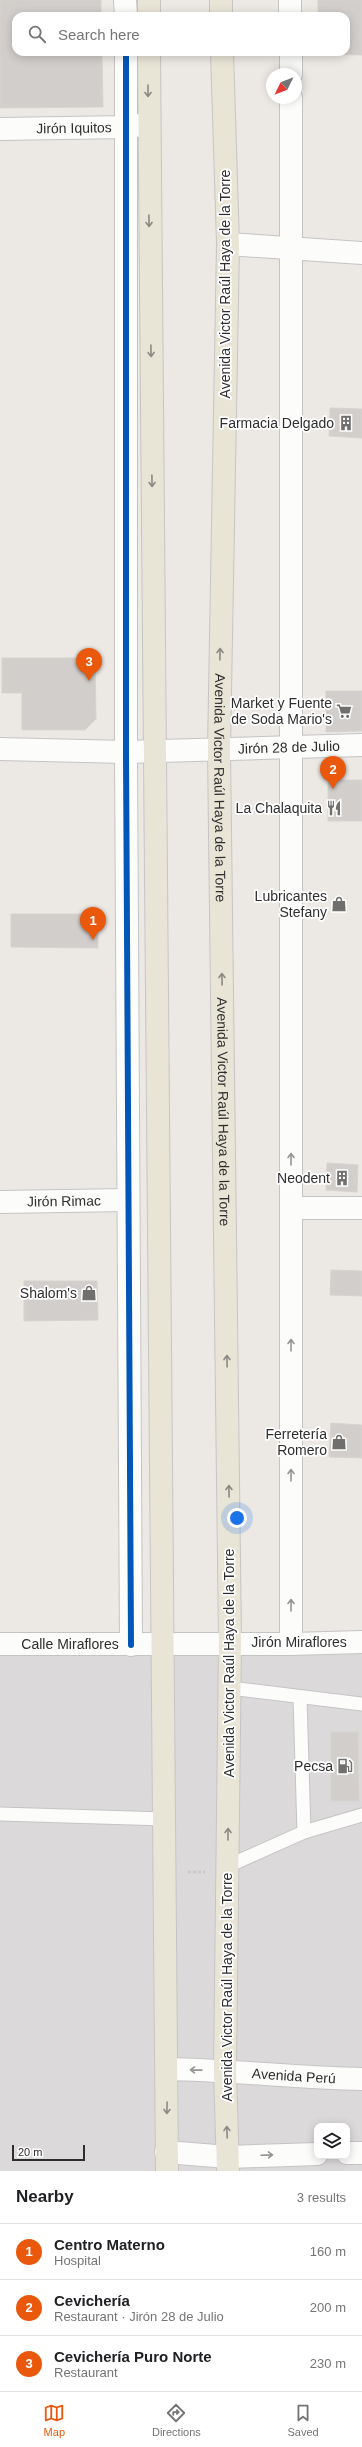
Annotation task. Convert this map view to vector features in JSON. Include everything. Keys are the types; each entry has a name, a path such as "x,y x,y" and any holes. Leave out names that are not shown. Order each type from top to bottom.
{"main road":[{"path":"149,0 149,12"},
{"path":"221,0 221,12"},
{"path":"149,56 148,124 165,1819 167,2070 166,2161"},
{"name":"Avenida Victor Raúl Haya de la Torre","path":"222,56 228,244 219,750 230,1642 225,2070 228,2164"}],"street":[{"path":"125,0 126,12"},
{"path":"290,0 290,12"},
{"path":"126,56 126,752 131,1645"},
{"path":"290,56 291,68"},
{"path":"291,104 291,1644"},
{"name":"Jirón Iquitos","path":"0,129 127,127 148,124"},
{"path":"228,244 362,253"},
{"name":"Jirón 28 de Julio","path":"0,749 126,752 362,745"},
{"name":"Jirón Rimac","path":"0,1202 128,1200"},
{"path":"291,1208 362,1208"},
{"name":"Jirón Miraflores","path":"163,1645 230,1642 291,1644 362,1642"},
{"name":"Calle Miraflores","path":"0,1644 163,1645"},
{"name":"Avenida Perú","path":"167,2070 225,2070 321,2078 362,2079"},
{"path":"350,2153 362,2153"},
{"path":"166,2161 228,2164 314,2154"}],"lane":[{"path":"230,1688 362,1704"},
{"path":"300,1697 304,1832"},
{"path":"0,1814 165,1819"},
{"path":"227,1870 304,1832 362,1815"}],"path":[{"path":"165,1871 227,1870"}],"shaded area":[{"path":"362,1653 362,2171 0,2171 0,1654"}],"building":[{"path":"0,0 101,0 101,12 12,12 12,56 102,56 103,107 0,108"},
{"path":"318,0 362,0 362,55 350,55 350,12 318,12"},
{"name":"Farmacia Delgado","path":"330,408 362,409 362,438 329,436"},
{"path":"2,658 95,658 96,719 85,730 22,730 22,693 2,693"},
{"name":"Market y Fuente de Soda Mario's","path":"326,691 362,691 362,731 326,732"},
{"path":"328,780 362,780 362,821 328,821"},
{"path":"11,914 98,914 98,948 11,947"},
{"name":"Neodent","path":"327,1163 358,1165 357,1192 326,1190"},
{"path":"331,1270 362,1271 362,1296 330,1295"},
{"path":"24,1281 97,1281 98,1320 24,1321"},
{"path":"331,1423 362,1425 362,1458 329,1457"},
{"name":"Pecsa","path":"331,1732 358,1732 359,1801 331,1801"}],"cycle path":[{"path":"126,56 126,752 131,1645"}],"place":[{"name":"Farmacia Delgado","path":"346,423"},
{"name":"Cevichería Puro Norte","path":"89,681"},
{"name":"Market y Fuente de Soda Mario's","path":"344,711"},
{"name":"Cevichería","path":"333,789"},
{"name":"La Chalaquita","path":"334,808"},
{"name":"Lubricantes Stefany","path":"339,904"},
{"name":"Centro Materno","path":"93,940"},
{"name":"Neodent","path":"342,1178"},
{"name":"Shalom's","path":"89,1293"},
{"name":"Ferretería Romero","path":"339,1442"},
{"name":"Pecsa","path":"345,1766"}]}
